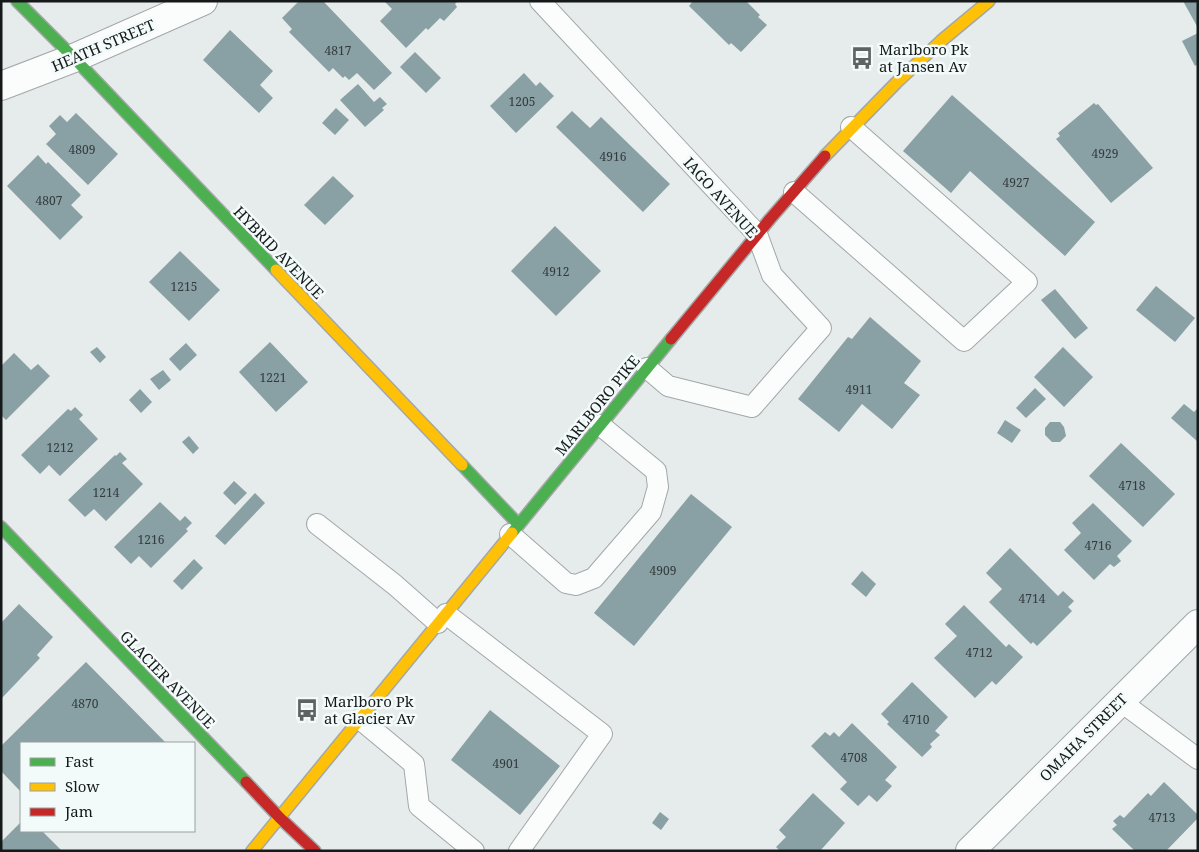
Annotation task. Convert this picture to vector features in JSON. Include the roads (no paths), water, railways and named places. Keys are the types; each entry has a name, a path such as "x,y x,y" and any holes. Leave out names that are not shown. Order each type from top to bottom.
{"street":[{"name":"HYBRID AVENUE","path":"18,1 74,58 514,529"},
{"name":"HEATH STREET","path":"1,86 74,58 203,1"},
{"name":"MARLBORO PIKE","path":"252,851 757,234 852,127 904,76 989,1"},
{"name":"GLACIER AVENUE","path":"1,527 280,818 315,851"},
{"name":"OMAHA STREET","path":"970,851 1198,624"}],"lane":[{"name":"IAGO AVENUE","path":"540,1 757,234 772,275 821,328 752,407 668,386 647,368"},
{"path":"794,192 964,341 1027,282 852,127"},
{"path":"514,529 566,584 576,585 594,578 651,512 658,487 656,471 600,425"},
{"path":"318,524 395,585 602,734 519,851"},
{"path":"1120,701 1198,759"},
{"path":"360,719 414,764 419,806 474,851"}],"place":[{"name":"Marlboro Pk at Jansen Av","path":"862,58"},
{"name":"Marlboro Pk at Glacier Av","path":"307,710"}]}
